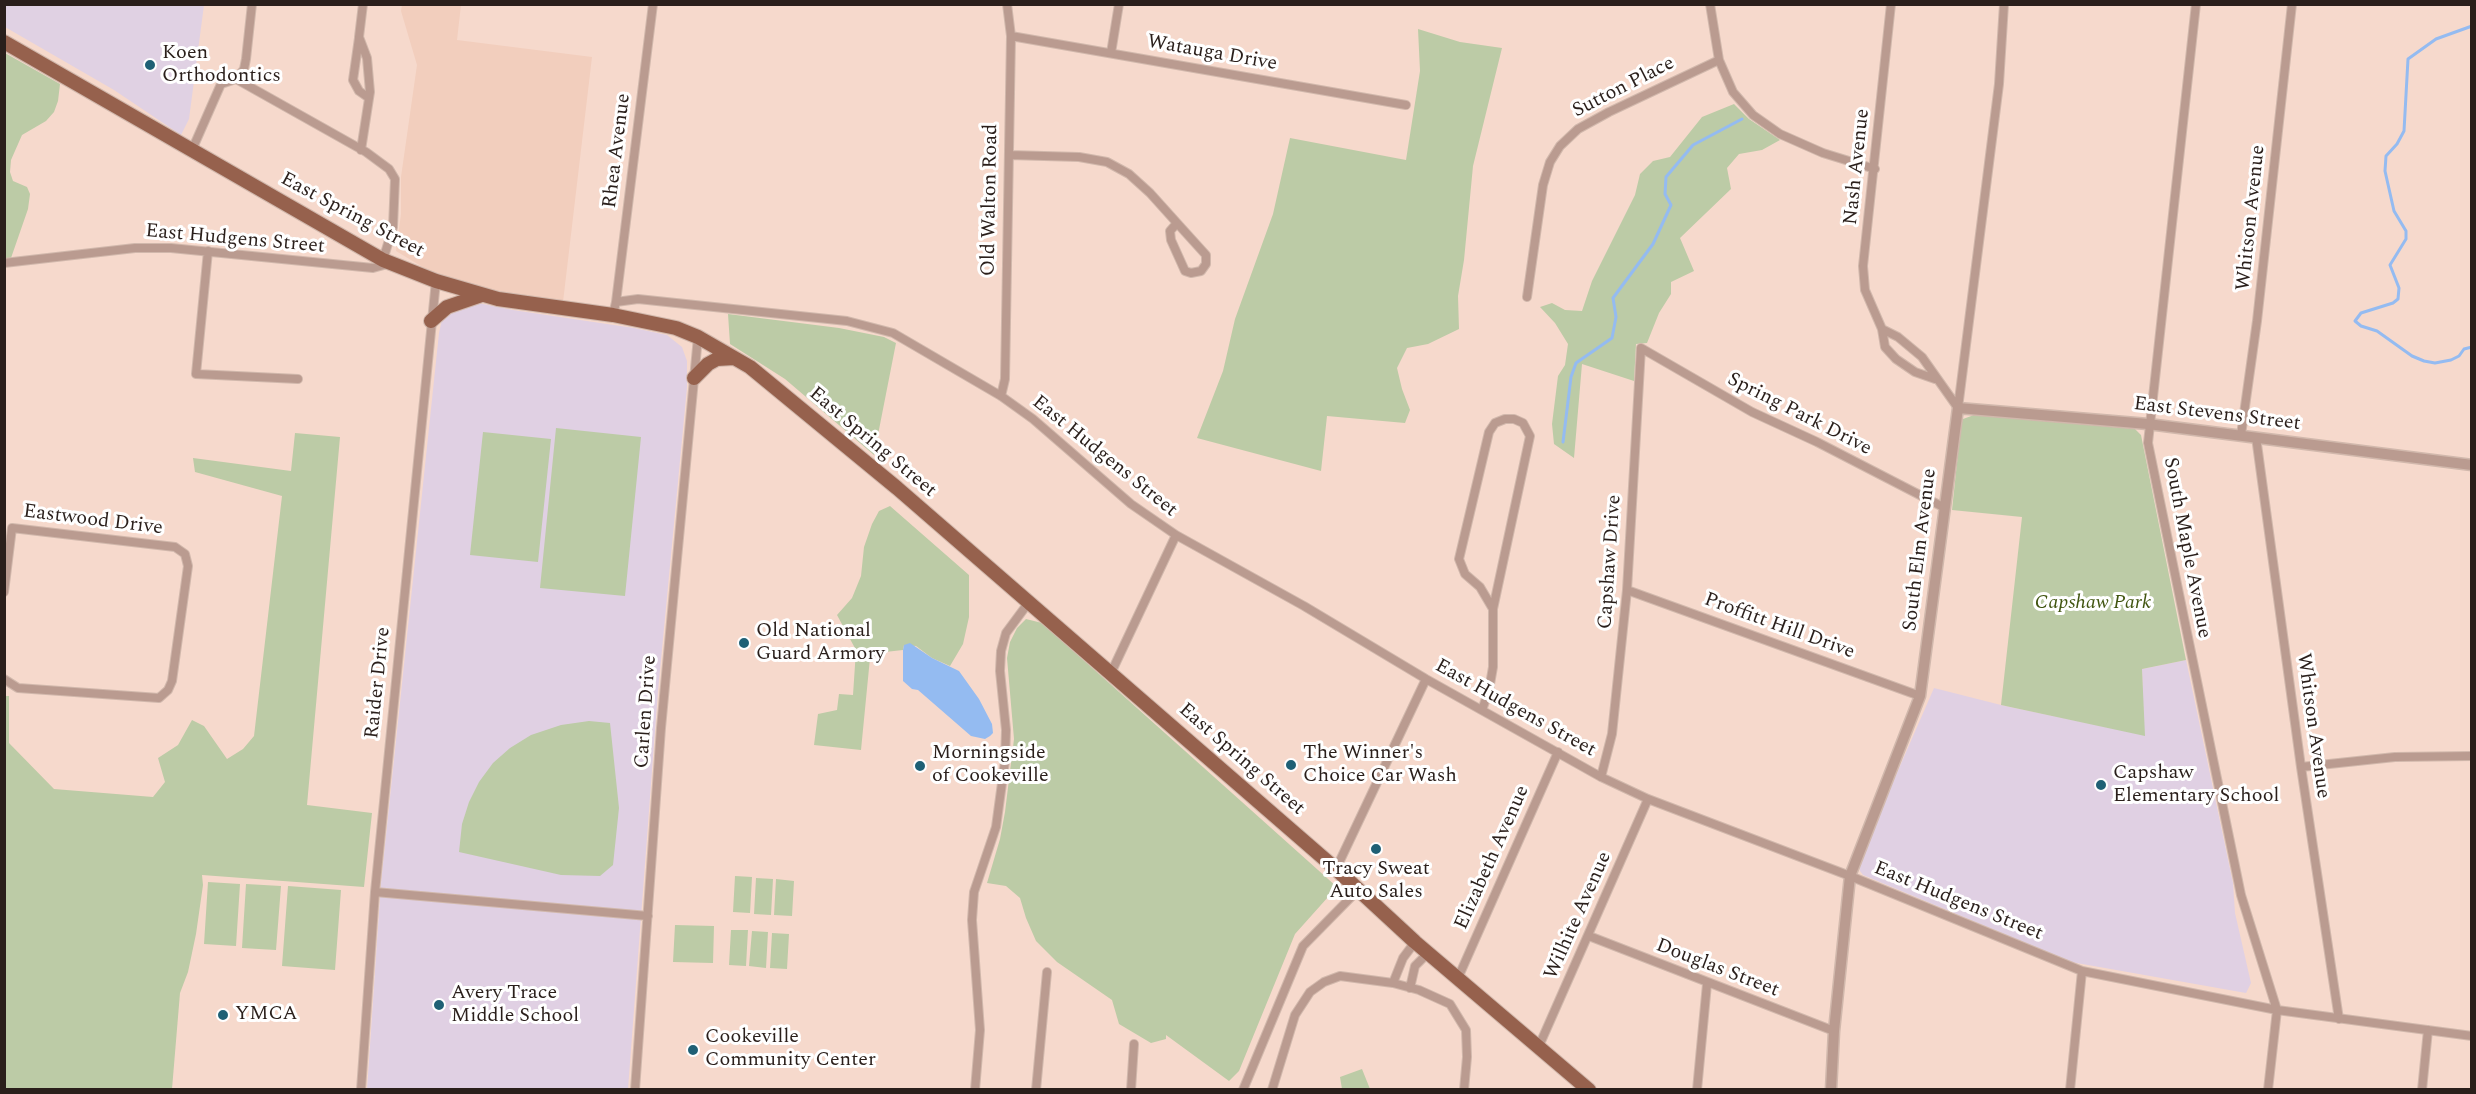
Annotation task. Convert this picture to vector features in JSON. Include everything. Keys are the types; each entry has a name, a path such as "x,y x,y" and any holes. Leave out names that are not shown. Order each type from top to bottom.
{"main road":[{"name":"East Spring Street","path":"4,42 387,261 436,281 482,295 533,306 615,309 698,337 750,367 897,488 1336,869 1415,942 1589,1089"},
{"path":"431,321 447,307 482,295"},
{"path":"694,378 708,364 717,359 734,358"}],"street":[{"path":"192,150 221,84 236,79 244,69 252,4"},
{"path":"363,4 353,80 359,91 369,98"},
{"name":"Rhea Avenue","path":"615,309 653,4"},
{"name":"Old Walton Road","path":"1001,396 1005,379 1011,36 1007,4"},
{"path":"1111,53 1119,4"},
{"path":"1710,4 1719,60 1733,92 1753,115 1780,134 1823,153 1875,169"},
{"name":"Nash Avenue","path":"1891,4 1863,266 1865,290 1882,329 1885,347 1896,359 1915,372 1935,379"},
{"name":"South Elm Avenue","path":"1831,1089 1834,1031 1850,876 1920,696 1999,84 2004,4"},
{"name":"South Maple Avenue","path":"2196,4 2148,424 2148,443 2241,895 2277,1010 2268,1089"},
{"name":"Whitson Avenue","path":"2241,435 2257,321 2292,4"},
{"name":"Watauga Drive","path":"1011,36 1406,105"},
{"path":"359,37 367,57 369,98 361,150"},
{"name":"Sutton Place","path":"1527,297 1543,185 1550,162 1560,146 1588,123 1719,60"},
{"path":"236,79 361,150 389,169 395,179 393,227 387,261"},
{"path":"1009,155 1079,157 1107,162 1129,174 1150,193 1206,255 1206,264 1200,271 1191,273 1185,271 1171,240 1170,231 1177,223"},
{"name":"East Hudgens Street","path":"4,263 135,248 208,251 373,268 387,261"},
{"path":"208,251 196,374 298,379"},
{"name":"Raider Drive","path":"361,1089 375,892 436,281"},
{"name":"East Hudgens Street","path":"615,309 638,299 847,321 893,333 1001,396 1070,449 1131,504 1176,535 1601,777 1648,799 1850,876 2082,971 2277,1010 2472,1036"},
{"name":"Nash Avenue","path":"1882,329 1898,337 1922,357 1935,379 1958,408"},
{"name":"Carlen Drive","path":"635,1089 663,708 698,337"},
{"name":"Spring Park Drive","path":"1641,348 1752,411 1945,508"},
{"name":"Capshaw Drive","path":"1601,777 1613,722 1627,590 1641,348"},
{"name":"East Stevens Street","path":"1958,408 2148,424 2472,465"},
{"path":"1482,710 1489,690 1493,667 1493,609 1530,436 1523,423 1514,419 1504,419 1495,423 1489,432 1459,559 1465,574 1480,587 1493,609"},
{"name":"Whitson Avenue","path":"2256,437 2301,767 2339,1019"},
{"name":"Eastwood Drive","path":"4,592 8,526 174,547 185,554 188,566 172,681 168,690 159,698 18,688 4,679"},
{"path":"1111,673 1176,535"},
{"name":"Proffitt Hill Drive","path":"1627,590 1920,696"},
{"path":"975,1089 980,1030 972,920 974,892 996,827 1005,761 1006,730 1000,671 1001,651 1006,633 1029,602"},
{"path":"1336,869 1426,679"},
{"name":"Elizabeth Avenue","path":"1458,978 1558,752"},
{"path":"2301,767 2395,757 2472,756"},
{"name":"Wilhite Avenue","path":"1539,1046 1648,799"},
{"path":"1243,1089 1303,946 1358,890"},
{"path":"375,892 648,916"},
{"name":"Douglas Street","path":"1589,936 1707,984 1834,1031"},
{"path":"1393,983 1403,958 1415,942"},
{"path":"1410,988 1415,966 1428,953"},
{"path":"2070,1089 2082,971"},
{"path":"1036,1089 1047,972"},
{"path":"1272,1089 1295,1015 1310,992 1324,982 1340,976 1393,983 1450,1005 1466,1030 1467,1057 1464,1089"},
{"path":"1697,1089 1707,984"},
{"path":"2422,1089 2428,1030"},
{"path":"1131,1089 1134,1044"}],"shaded area":[{"path":"5,4 204,5 189,119 181,135 114,90 5,27"},
{"path":"402,5 461,5 457,40 592,57 563,302 461,282 426,269 396,251 401,214 401,177 417,65 401,11"},
{"path":"478,303 667,335 682,347 687,361 687,387 658,691 628,1089 367,1090 381,883 439,333 442,319 451,308"},
{"path":"2186,660 2233,883 2235,913 2251,983 2246,993 2071,962 1863,875 1860,871 1859,860 1934,688 2001,705 2144,735 2142,669"}],"green space":[{"path":"1418,29 1460,42 1502,48 1473,166 1464,260 1458,296 1459,329 1428,344 1407,348 1397,368 1410,410 1405,423 1327,416 1321,471 1197,438 1223,371 1235,319 1273,214 1290,138 1406,160 1420,71"},
{"path":"5,53 60,84 54,112 46,121 22,135 11,160 10,172 13,181 27,187 30,194 28,209 11,258 5,258"},
{"path":"1734,104 1749,119 1780,140 1762,150 1739,154 1727,168 1731,189 1680,238 1694,271 1671,282 1671,294 1659,313 1647,343 1636,344 1634,381 1582,364 1574,458 1554,444 1552,424 1558,376 1565,365 1568,344 1555,323 1540,307 1552,303 1565,310 1582,311 1592,281 1635,195 1640,174 1653,161 1670,157 1702,117"},
{"path":"728,314 839,328 884,337 896,343 874,455 785,379 730,344"},
{"name":"Capshaw Park","path":"1974,415 2135,429 2141,435 2186,660 2142,669 2145,736 2001,705 2022,517 1952,510 1961,425 1963,419"},
{"path":"556,428 641,437 625,596 540,588"},
{"path":"483,432 551,439 538,562 470,555"},
{"path":"295,433 340,437 307,805 372,813 364,887 202,875 203,885 196,934 188,972 180,993 172,1089 5,1089 5,696 9,696 9,743 54,789 153,797 165,782 158,758 178,745 192,720 204,726 227,759 243,749 254,736 282,496 195,472 193,458 291,471"},
{"path":"890,506 969,575 969,617 963,644 950,666 932,658 916,646 904,645 903,650 885,652 870,658 861,750 814,745 818,714 837,710 839,694 853,695 856,650 837,615 852,598 861,576 864,547 872,524 879,511"},
{"path":"1026,619 1042,623 1337,887 1295,934 1239,1071 1229,1081 1166,1035 1166,1039 1151,1043 1119,1024 1112,1000 1057,962 1036,941 1020,898 1006,886 987,883 1000,839 1014,739 1007,658 1010,642 1017,628"},
{"path":"589,721 610,723 619,808 613,865 600,876 561,875 459,852 462,824 469,802 479,782 493,763 510,748 531,735 561,725"},
{"path":"735,876 752,877 750,913 733,912"},
{"path":"756,878 773,879 771,915 754,914"},
{"path":"776,879 794,881 792,916 774,915"},
{"path":"208,882 240,884 236,946 204,944"},
{"path":"246,884 281,886 276,950 242,948"},
{"path":"288,886 341,890 335,970 282,966"},
{"path":"675,925 714,926 713,963 673,962"},
{"path":"731,930 748,930 746,966 729,965"},
{"path":"752,931 768,932 766,968 749,966"},
{"path":"772,933 789,934 787,969 770,968"},
{"path":"1362,1069 1370,1089 1342,1089 1340,1077"}],"water":[{"path":"910,643 932,658 959,671 979,699 992,724 993,733 990,736 985,739 971,736 918,690 912,689 903,681 903,650 904,645"}],"waterway":[{"path":"2472,26 2436,39 2408,59 2404,131 2397,144 2386,156 2385,171 2394,211 2406,231 2406,239 2390,265 2399,288 2398,299 2393,303 2361,313 2355,321 2361,326 2377,331 2412,356 2424,361 2435,363 2451,360 2459,356 2464,349 2472,347"},
{"path":"1563,442 1571,377 1576,363 1612,338 1616,317 1613,298 1653,244 1671,205 1665,194 1666,177 1693,145 1742,119"}],"place":[{"name":"Koen Orthodontics","path":"150,65"},
{"name":"Old National Guard Armory","path":"744,643"},
{"name":"The Winner's Choice Car Wash","path":"1291,765"},
{"name":"Morningside of Cookeville","path":"920,766"},
{"name":"Capshaw Elementary School","path":"2101,785"},
{"name":"Tracy Sweat Auto Sales","path":"1376,849"},
{"name":"Avery Trace Middle School","path":"439,1005"},
{"name":"YMCA","path":"223,1015"},
{"name":"Cookeville Community Center","path":"693,1050"}]}
